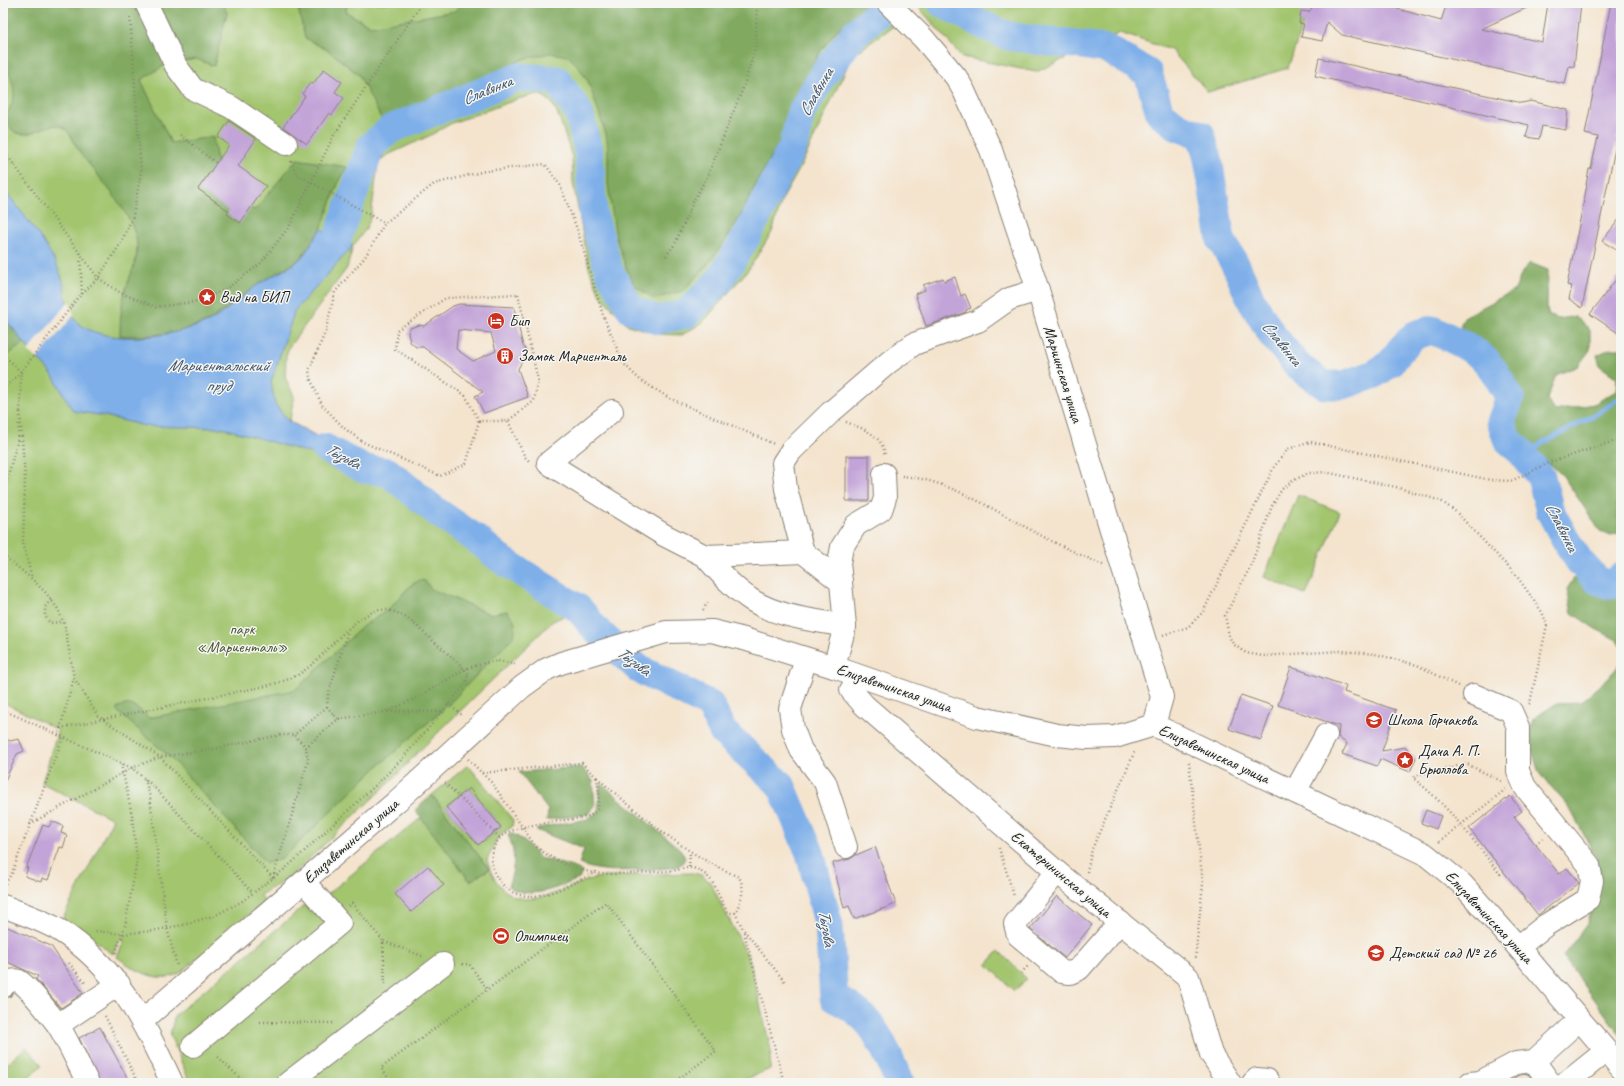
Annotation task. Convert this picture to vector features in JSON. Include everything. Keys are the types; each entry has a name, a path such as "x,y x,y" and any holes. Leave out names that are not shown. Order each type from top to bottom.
{"street":[{"name":"Мариинская улица","path":"888,3 924,40 956,77 976,115 991,150 1038,290 1162,697 1148,727"},
{"path":"138,6 176,66 193,88 231,107 286,144"},
{"path":"841,582 803,552 786,489 783,463 791,451 828,415 889,362 914,344 978,321 1009,299 1038,290"},
{"path":"612,411 548,463 664,535 705,556 725,579 754,602 781,613 845,626"},
{"path":"834,667 845,626 838,563 842,547 856,526 881,510 885,498 884,474"},
{"path":"705,556 803,552"},
{"name":"Елизаветинская улица","path":"142,1020 397,801 522,687 547,669 561,663 666,632 712,631 744,639 834,667 977,717 1057,735 1087,738 1115,737 1148,727 1295,792 1425,854 1462,884 1621,1068"},
{"path":"806,659 790,710 793,729 801,750 825,782 846,847"},
{"name":"Екатерининская улица","path":"851,690 864,706 1057,872 1188,977"},
{"path":"1474,695 1512,711 1518,727 1518,771 1516,781 1526,787 1589,865 1592,881 1588,899 1546,925 1518,947"},
{"path":"1295,792 1326,735"},
{"path":"1057,872 1015,924 1018,935 1062,972 1070,973 1079,969 1120,922"},
{"path":"193,1046 340,923 304,882"},
{"path":"3,906 58,929 83,946 114,978 142,1020 172,1083"},
{"path":"298,1080 443,964"},
{"path":"1188,977 1210,1054 1230,1083"},
{"path":"58,1025 114,978"},
{"path":"3,987 4,984 11,981 18,981 26,987 58,1025 88,1083"},
{"path":"1470,1083 1480,1082 1516,1063 1534,1061 1579,1020"},
{"path":"1566,1083 1606,1051"},
{"path":"1534,1061 1550,1083"},
{"path":"1253,1083 1257,1080 1267,1080 1269,1083"}],"path":[{"path":"3,150 98,278 121,294 156,307 194,302 226,289 260,264 290,227 312,184 334,135 405,32 422,3"},
{"path":"666,256 675,244 694,200 708,175 743,88 756,46 757,3"},
{"path":"3,389 21,372 82,294 98,278 121,242 133,216 141,172 138,6"},
{"path":"180,135 216,163"},
{"path":"286,144 296,174 385,223"},
{"path":"479,421 508,421 534,401 538,380 518,294 446,298 397,330 395,349 465,395 479,421 466,464 440,476 363,442 344,428 322,405 310,378 309,370 325,333 335,292 365,257 385,223 434,184 485,172 545,164 560,185 577,229 603,314 623,363 639,379 669,398 791,451"},
{"path":"80,253 82,294"},
{"path":"3,354 21,372 18,439 3,495"},
{"path":"20,412 25,497 23,543 32,579"},
{"path":"828,415 863,429 876,437 883,445 885,455 884,474 922,478 978,500 1032,531 1125,576"},
{"path":"508,421 525,457"},
{"path":"1145,642 1188,627 1203,612 1274,467 1288,449 1311,442 1491,480 1511,481 1551,462 1621,439"},
{"path":"1474,695 1417,665 1374,654 1341,651 1262,656 1246,653 1233,644 1229,636 1225,616 1251,565 1272,506 1282,489 1294,480 1308,473 1325,472 1396,487 1441,501 1456,512 1516,575 1542,612 1547,626 1530,703 1522,709 1512,711"},
{"path":"3,555 32,579 58,609 63,622 74,678 89,702 104,720 160,757 273,878"},
{"path":"51,600 46,607 45,616 50,623 63,622"},
{"path":"703,610 709,600"},
{"path":"60,728 266,686 288,680 305,670 348,629 372,612 386,610 397,612 420,629 465,669 468,676 466,684 401,760 377,784 273,878 253,893 216,915 167,928 123,934 92,930"},
{"path":"30,824 132,768 160,757 213,749 280,735 294,735 327,707 328,695 348,629"},
{"path":"385,712 415,699 465,669 498,661 514,664"},
{"path":"58,736 74,678"},
{"path":"448,704 462,715"},
{"path":"327,707 338,719"},
{"path":"3,710 132,768 145,778 253,893"},
{"path":"306,747 338,719 385,712 441,712"},
{"path":"1076,887 1087,871 1092,849 1148,727"},
{"path":"273,878 308,761 306,747 294,735"},
{"path":"3,888 12,873 63,738"},
{"path":"1188,977 1197,956 1203,883 1188,758 1195,761"},
{"path":"468,759 492,783 534,844 542,853 569,864 605,874 675,870 689,867 700,871 713,881 724,906 730,913 735,913"},
{"path":"482,773 582,763 597,778 659,831 690,853 739,877 743,889 742,898 735,913"},
{"path":"114,978 137,860 132,815 121,764"},
{"path":"1503,871 1500,874 1448,808 1414,778 1420,774 1467,764 1516,781"},
{"path":"145,778 150,797 167,928 182,986"},
{"path":"596,872 553,892 527,896 515,893 506,887 492,870 490,859 494,847 500,838 508,832 522,827 590,816 598,809 599,794 597,778"},
{"path":"443,781 500,838"},
{"path":"1425,854 1460,824 1516,781"},
{"path":"997,842 1020,916"},
{"path":"689,867 690,853"},
{"path":"392,1083 381,1068 606,902 716,1051 673,1083"},
{"path":"335,918 352,903 383,941 443,964 469,964 487,990"},
{"path":"735,913 743,929 783,1079"},
{"path":"743,929 785,982"},
{"path":"383,941 386,1009"},
{"path":"260,1022 342,1023"},
{"path":"218,1057 245,1083"},
{"path":"754,1083 783,1079 790,1083"}],"green space":[{"name":"парк «Мариенталь»","path":"3,3 872,3 895,25 852,56 800,168 782,200 772,232 749,269 702,323 682,335 658,334 628,325 600,295 589,268 573,182 572,157 559,117 552,103 545,97 537,94 518,99 452,123 429,136 384,157 378,164 371,216 366,229 353,246 347,268 289,347 286,356 285,377 294,396 289,426 340,457 364,469 388,472 437,512 479,541 502,560 579,609 553,621 414,756 398,774 289,878 260,895 264,899 263,903 180,973 172,976 155,977 131,967 117,957 124,940 119,940 113,954 88,936 79,934 60,924 113,819 42,783 58,730 3,702"},
{"path":"3,3 223,3 227,13 214,66 196,59 165,65 141,80 171,143 213,137 222,197 255,210 297,159 347,167 338,184 321,229 300,259 259,284 209,321 177,332 147,336 120,336 121,314 124,297 137,254 136,236 124,210 79,151 70,134 65,129 62,127 49,126 21,134 15,132 9,126 7,118 14,95 14,89 2,52"},
{"path":"297,3 347,3 346,12 371,26 455,11 462,3 870,3 836,31 820,52 807,78 791,122 759,178 739,219 721,247 700,274 682,291 654,299 635,286 627,270 616,238 608,184 608,147 606,134 588,81 578,66 568,56 550,53 523,59 459,91 419,103 382,120 359,75 329,51 305,38"},
{"path":"915,3 1310,3 1288,68 1208,92 1171,50 1120,33 1036,72 962,57"},
{"path":"1530,263 1548,270 1547,308 1549,316 1559,319 1576,316 1590,330 1590,350 1578,366 1556,375 1547,399 1555,411 1594,404 1616,391 1617,378 1600,366 1597,355 1610,349 1621,349 1621,502 1616,504 1620,533 1611,535 1600,531 1563,476 1515,431 1515,400 1497,361 1458,331 1464,317 1515,290 1523,270"},
{"path":"3,316 24,343 3,359"},
{"path":"1298,495 1340,512 1306,595 1264,577"},
{"path":"1579,571 1609,591 1621,593 1621,646 1617,640 1594,628 1572,613 1567,589"},
{"path":"420,580 425,581 431,589 490,614 507,611 515,622 514,636 446,707 376,768 282,859 266,863 172,759 116,710 125,705 129,705 137,708 149,718 295,690 363,626 388,610 411,585"},
{"path":"1621,663 1621,1036 1563,956 1587,924 1598,893 1597,859 1569,807 1539,773 1529,740 1533,719 1557,703 1580,702 1608,678"},
{"name":"Олимпиец","path":"468,765 513,820 512,827 501,834 497,839 487,860 496,881 501,887 512,895 524,899 550,895 589,880 609,876 693,873 701,875 710,882 749,958 771,1050 770,1069 737,1083 190,1083 170,1035 175,1015 310,901 314,905 422,817 470,881 489,869 432,795","holes":["469,788 501,827 478,845 446,807"]},
{"path":"582,767 593,781 595,806 588,814 547,820 548,810 519,772"},
{"path":"602,784 681,850 685,858 683,862 675,867 630,871 609,871 594,868 579,864 584,849 536,830 543,827 588,819 598,811 600,786"},
{"path":"432,795 489,869 470,881 415,810"},
{"path":"513,834 523,840 541,859 547,859 578,869 582,872 579,879 544,892 535,893 517,890 508,886 514,860 511,842 508,835"},
{"path":"999,951 1027,979 1014,991 987,964"},
{"path":"26,1047 42,1065 22,1083 3,1083 3,1068"}],"water":[{"name":"Мариентальский пруд","path":"3,188 53,257 63,282 67,303 73,318 90,330 105,335 141,337 160,335 178,332 208,322 220,315 259,284 291,266 300,259 321,229 353,246 295,310 271,382 275,404 287,420 322,439 348,457 363,464 356,472 313,454 223,428 145,426 105,416 73,411 52,374 29,349 3,316"}],"pier":[{"path":"69,301 74,315 37,359 28,351"}],"building":[{"path":"1315,3 1376,3 1441,21 1447,3 1537,3 1481,29 1542,42 1548,3 1581,3 1574,67 1569,66 1565,84 1342,35 1327,22 1322,41 1301,37 1304,24 1299,23 1301,11 1309,12"},
{"path":"1611,3 1621,3 1621,120 1582,308 1569,299 1572,286 1567,285 1589,169 1591,169 1598,137 1585,134"},
{"path":"1319,58 1522,103 1531,101 1568,110 1566,130 1542,126 1539,139 1526,137 1529,125 1315,76"},
{"path":"324,69 342,82 335,92 344,98 332,115 329,113 307,144 283,127 305,96 302,94 310,83 313,84"},
{"path":"229,121 256,139 238,166 266,186 240,223 227,214 229,211 198,189 229,145 218,137"},
{"path":"1621,217 1621,253 1602,241"},
{"path":"1621,273 1621,335 1590,314"},
{"path":"955,277 961,296 965,294 971,308 966,310 966,312 926,326 915,294 925,290 923,285 943,278 944,281"},
{"name":"Замок Мариенталь","path":"459,304 514,307 523,346 527,351 518,369 528,397 484,413 475,396 483,392 423,347 416,347 410,342 408,333 410,328 419,325 424,326 453,306","holes":["458,330 491,333 496,351 473,361 456,349"]},
{"path":"846,456 869,456 869,501 846,501"},
{"name":"Школа Горчакова","path":"1291,667 1346,686 1344,692 1396,710 1382,751 1406,747 1411,755 1416,758 1410,772 1380,759 1377,766 1342,754 1347,744 1338,737 1339,726 1278,705"},
{"path":"1241,695 1273,706 1261,740 1229,729"},
{"path":"3,737 10,741 19,739 24,751 17,754 3,785"},
{"path":"469,788 501,827 478,845 446,807"},
{"path":"1510,796 1522,811 1514,817 1559,874 1567,868 1579,883 1538,915 1469,828"},
{"path":"1426,810 1441,816 1436,829 1421,823"},
{"path":"52,821 63,826 61,833 67,835 63,848 60,847 48,880 42,878 41,882 25,876 28,868 26,868 43,825 49,827"},
{"path":"875,847 896,904 854,919 849,906 844,908 833,863 850,859"},
{"path":"428,866 444,885 411,912 395,894"},
{"path":"1057,896 1092,925 1065,958 1030,929"},
{"path":"3,925 51,946 83,993 61,1008 36,979 38,976 3,960"},
{"path":"100,1027 130,1083 100,1083 79,1038"},
{"path":"1528,1074 1535,1083 1505,1083 1520,1075"}],"waterway":[{"name":"Славянка","path":"312,268 337,239 371,146 391,129 519,77 557,80 579,113 589,154 593,214 609,271 631,309 657,320 686,314 719,281 747,236 793,146 801,113 821,78 854,34 890,3"},
{"name":"Славянка","path":"942,3 987,27 1008,36 1107,49 1148,73 1160,113 1178,127 1201,135 1208,159 1221,240 1236,266 1251,300 1273,336 1299,367 1324,385 1343,385 1373,375 1391,363 1401,349 1415,335 1432,330 1474,351 1490,365 1510,398 1501,422 1507,439 1523,454 1541,477 1550,511 1580,562 1597,580 1610,585 1620,581 1621,577"},
{"path":"1523,454 1598,413 1621,397"},
{"name":"Тызьва","path":"325,448 364,469 388,472 437,512 479,541 502,560 579,609 597,631 639,669 710,705 723,732 781,785 810,853 829,926 834,998 860,1014 869,1023 882,1044 900,1083"}],"place":[{"name":"Вид на БИП","path":"207,297"},
{"name":"Бип","path":"496,321"},
{"name":"Замок Мариенталь","path":"505,356"},
{"name":"Школа Горчакова","path":"1374,720"},
{"name":"Дача А. П. Брюллова","path":"1405,760"},
{"name":"Олимпиец","path":"501,936"},
{"name":"Детский сад № 26","path":"1376,953"}]}
